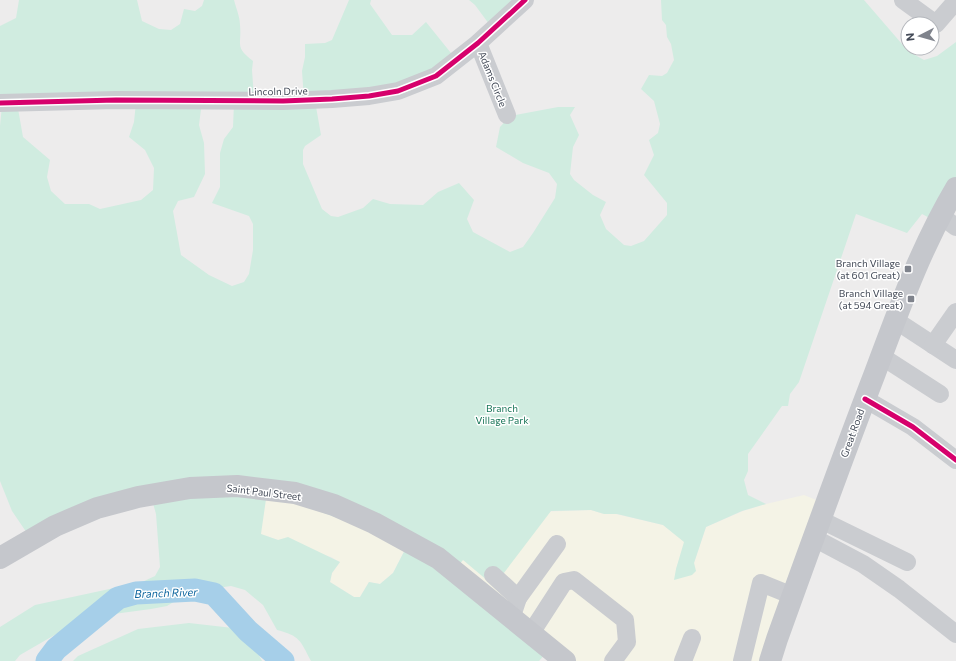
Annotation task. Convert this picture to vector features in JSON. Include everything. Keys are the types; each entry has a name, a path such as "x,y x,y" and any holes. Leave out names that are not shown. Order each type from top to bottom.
{"main road":[{"name":"Great Road","path":"770,661 817,529 912,274 948,221 956,188"},
{"name":"Saint Paul Street","path":"0,558 55,526 97,508 138,497 190,488 237,486 295,494 334,505 374,523 438,558 515,608 531,633 565,661"}],"street":[{"name":"Lincoln Drive","path":"0,103 116,100 283,101 369,96 398,91 436,76 478,42 525,0"},
{"path":"903,0 936,24 956,1"},
{"name":"Adams Circle","path":"478,42 507,115"},
{"path":"933,345 956,312"},
{"path":"895,320 956,360"},
{"path":"881,356 940,394"},
{"path":"865,399 913,427 956,460"},
{"path":"817,529 907,562"},
{"path":"817,529 899,589 956,634"},
{"path":"493,575 515,608 557,544"},
{"path":"531,633 564,582 574,580 625,620 627,642 613,661"},
{"path":"742,661 760,583 793,596"},
{"path":"683,661 692,638"}],"shaded area":[{"path":"273,491 406,547 393,573 380,584 369,582 360,597 354,597 330,582 332,573 340,562 331,557 260,534 267,492"},
{"path":"804,495 831,506 775,661 562,661 453,572 465,557 536,512 591,510 604,514 616,514 663,525 685,542 676,569 695,571 694,563 706,527 743,511"}],"green space":[{"name":"Branch Village Park","path":"19,0 137,0 142,21 159,29 171,30 180,24 184,9 195,11 202,6 204,0 234,0 240,22 241,49 253,61 252,70 254,98 304,99 302,71 305,57 305,44 325,43 332,40 349,0 371,0 370,4 392,35 412,35 426,22 455,58 435,77 315,101 321,135 305,146 303,150 303,164 322,209 331,216 338,217 363,208 373,199 390,204 423,205 438,192 459,183 474,200 467,219 473,232 510,252 523,247 533,233 555,198 557,184 549,173 523,163 496,147 500,127 510,116 558,107 575,107 570,115 579,135 573,147 570,174 574,180 593,195 606,202 600,215 606,229 624,245 631,246 644,241 667,215 667,203 644,175 654,155 649,140 658,133 660,124 654,101 641,89 649,75 662,76 667,73 674,60 671,44 667,37 666,25 662,20 661,0 864,0 900,42 900,56 917,56 924,60 940,56 940,54 956,42 956,198 939,223 922,214 907,233 856,214 799,382 790,394 788,406 782,406 748,454 748,471 744,480 748,495 766,504 742,511 706,527 694,563 696,571 692,575 674,580 684,542 663,525 617,514 604,514 591,510 551,511 494,586 463,560 453,572 548,651 539,661 311,661 304,648 295,637 277,630 263,605 245,590 231,586 190,592 167,606 84,618 20,655 15,661 0,661 0,627 35,605 142,582 155,576 160,567 156,514 151,496 31,539 12,511 0,481 0,126 2,105 0,104 0,26 16,18","holes":["202,101 234,103 233,127 224,139 220,153 220,187 212,203 249,216 253,224 253,250 249,274 244,282 232,286 209,275 181,255 173,211 178,201 194,197 205,174 204,143 199,125","17,103 136,103 134,122 129,137 145,150 154,168 153,190 141,200 100,209 89,204 65,204 51,191 47,177 50,160 23,137","267,492 408,544 393,573 380,584 369,582 360,597 354,597 330,582 332,573 340,562 288,537 278,540 261,534"]},
{"path":"469,0 522,0 492,28 475,5"},
{"path":"189,623 233,628 252,642 262,661 73,661 78,656 138,629"}],"waterway":[{"name":"Branch River","path":"47,661 56,649 118,598 136,593 195,590 214,594 248,631 283,661"}],"cycle path":[{"path":"0,103 116,100 283,101 369,96 398,91 436,76 478,43 525,0"},
{"path":"865,399 913,427 956,460"}],"place":[{"name":"Branch Village (at 601 Great)","path":"908,269"},
{"name":"Branch Village (at 594 Great)","path":"911,299"}]}
